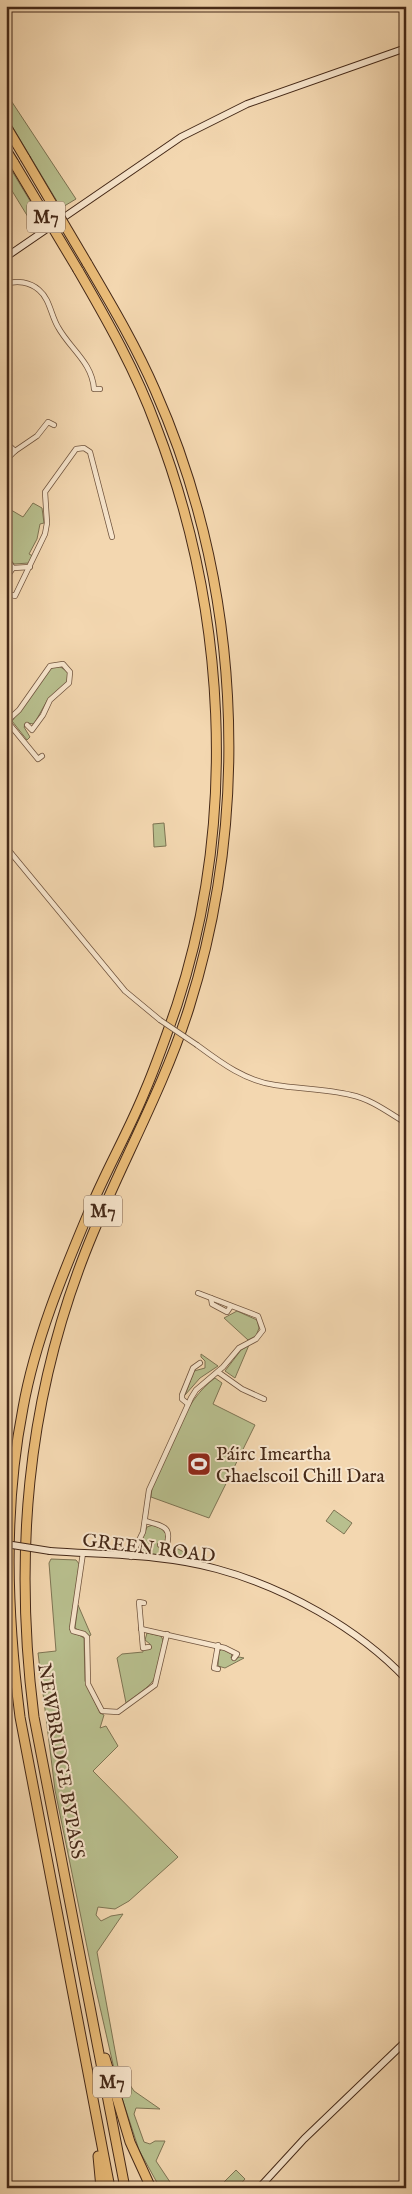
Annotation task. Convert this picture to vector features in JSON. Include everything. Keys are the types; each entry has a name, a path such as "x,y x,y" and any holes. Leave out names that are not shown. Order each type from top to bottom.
{"highway":[{"name":"NEWBRIDGE BYPASS","path":"6,126 127,331 155,390 186,472 202,527 223,644 228,744 223,845 211,920 200,967 181,1030 156,1096 100,1218 72,1286 52,1353 39,1412 27,1502 24,1592 27,1653 34,1717 125,2188"},
{"name":"NEWBRIDGE BYPASS","path":"6,150 117,338 155,422 191,532 210,643 215,706 216,771 211,843 198,924 178,1003 145,1091 89,1212 37,1351 23,1407 15,1462 9,1539 10,1644 20,1717 110,2188"},
{"name":"M7","path":"89,2008 130,2142 151,2188"},
{"name":"M7","path":"87,2068 101,2188"}],"main road":[{"path":"6,257 181,137 247,104 406,48"},
{"name":"GREEN ROAD","path":"6,1544 50,1551 182,1562 217,1569 291,1597 329,1618 396,1669 406,1679"},
{"path":"259,2188 304,2139 406,2041"}],"street":[{"path":"6,284 26,283 41,291 67,343 90,368 94,377 94,389 100,389"},
{"path":"6,460 15,451 37,436 48,422 54,425"},
{"path":"6,443 15,451"},
{"path":"9,594 16,596 40,546 47,523 45,492 76,449 84,448 90,452 112,537"},
{"path":"6,558 13,568"},
{"path":"13,568 30,567"},
{"path":"6,578 13,568"},
{"path":"27,725 32,730 43,715 50,700 70,683 70,672 63,664 50,666 19,710 7,720 38,759 42,756"},
{"path":"6,847 125,990 160,1020 224,1065 272,1085 353,1095 380,1107 406,1123"},
{"path":"131,1557 143,1532 149,1490 196,1390 218,1372 240,1348 256,1339 263,1330 258,1316 198,1292"},
{"path":"212,1298 212,1304 223,1312 227,1312 231,1306"},
{"path":"188,1404 183,1402 182,1396 193,1368 200,1362"},
{"path":"218,1372 242,1389 264,1399"},
{"path":"145,1521 160,1525 168,1530 170,1534 166,1548"},
{"path":"160,1545 172,1550"},
{"path":"83,1553 72,1628 73,1631 84,1634 87,1637 88,1684 102,1711 118,1712 155,1685 167,1634"},
{"path":"144,1603 139,1602 143,1648 149,1647"},
{"path":"142,1629 218,1646 237,1654 234,1658"},
{"path":"218,1646 214,1668 218,1669"}],"green space":[{"path":"6,93 76,199 61,208 6,116"},
{"path":"6,161 44,224 36,230 6,181"},
{"path":"33,503 42,508 44,523 40,524 37,539 29,554 33,556 29,563 14,564 6,554 6,529 10,525 6,521 6,507 23,517"},
{"path":"59,666 68,672 68,681 48,699 34,724 27,723 24,727 30,737 27,740 12,721 51,668"},
{"path":"164,823 166,846 154,847 153,824"},
{"path":"237,1311 257,1320 259,1328 256,1336 248,1340 224,1318"},
{"path":"249,1345 235,1378 225,1371 241,1350"},
{"path":"201,1354 218,1366 200,1378 185,1395 194,1371 205,1368 205,1361"},
{"name":"Páirc Imeartha Ghaelscoil Chill Dara","path":"215,1378 222,1383 213,1404 255,1425 209,1518 151,1497 152,1488 185,1414 204,1388"},
{"path":"334,1510 352,1523 344,1534 326,1521"},
{"path":"153,1525 162,1529 166,1534 165,1543 161,1542 159,1547 173,1553 176,1548 190,1555 189,1559 141,1554 139,1547 147,1527"},
{"path":"51,1559 76,1560 80,1565 70,1630 84,1638 85,1681 100,1713 104,1715 100,1728 106,1726 118,1746 93,1771 178,1857 129,1901 115,1909 98,1907 96,1915 101,1921 111,1916 123,1914 97,1952 118,2067 134,2091 160,2109 136,2108 134,2114 144,2142 150,2144 155,2141 165,2141 156,2161 174,2188 160,2188 139,2150 118,2086 94,1981 55,1790 38,1653 56,1651 49,1563"},
{"path":"78,1605 91,1635 89,1636 75,1628"},
{"path":"147,1633 161,1636 163,1640 155,1678 146,1688 126,1703 117,1658 122,1654 143,1652 143,1649 150,1649 150,1644 145,1640"},
{"path":"222,1649 232,1654 231,1658 235,1660 239,1657 244,1658 225,1668 218,1666 219,1652"},
{"path":"236,2170 245,2179 237,2188 218,2188"}],"place":[{"name":"Páirc Imeartha Ghaelscoil Chill Dara","path":"199,1464"}]}
